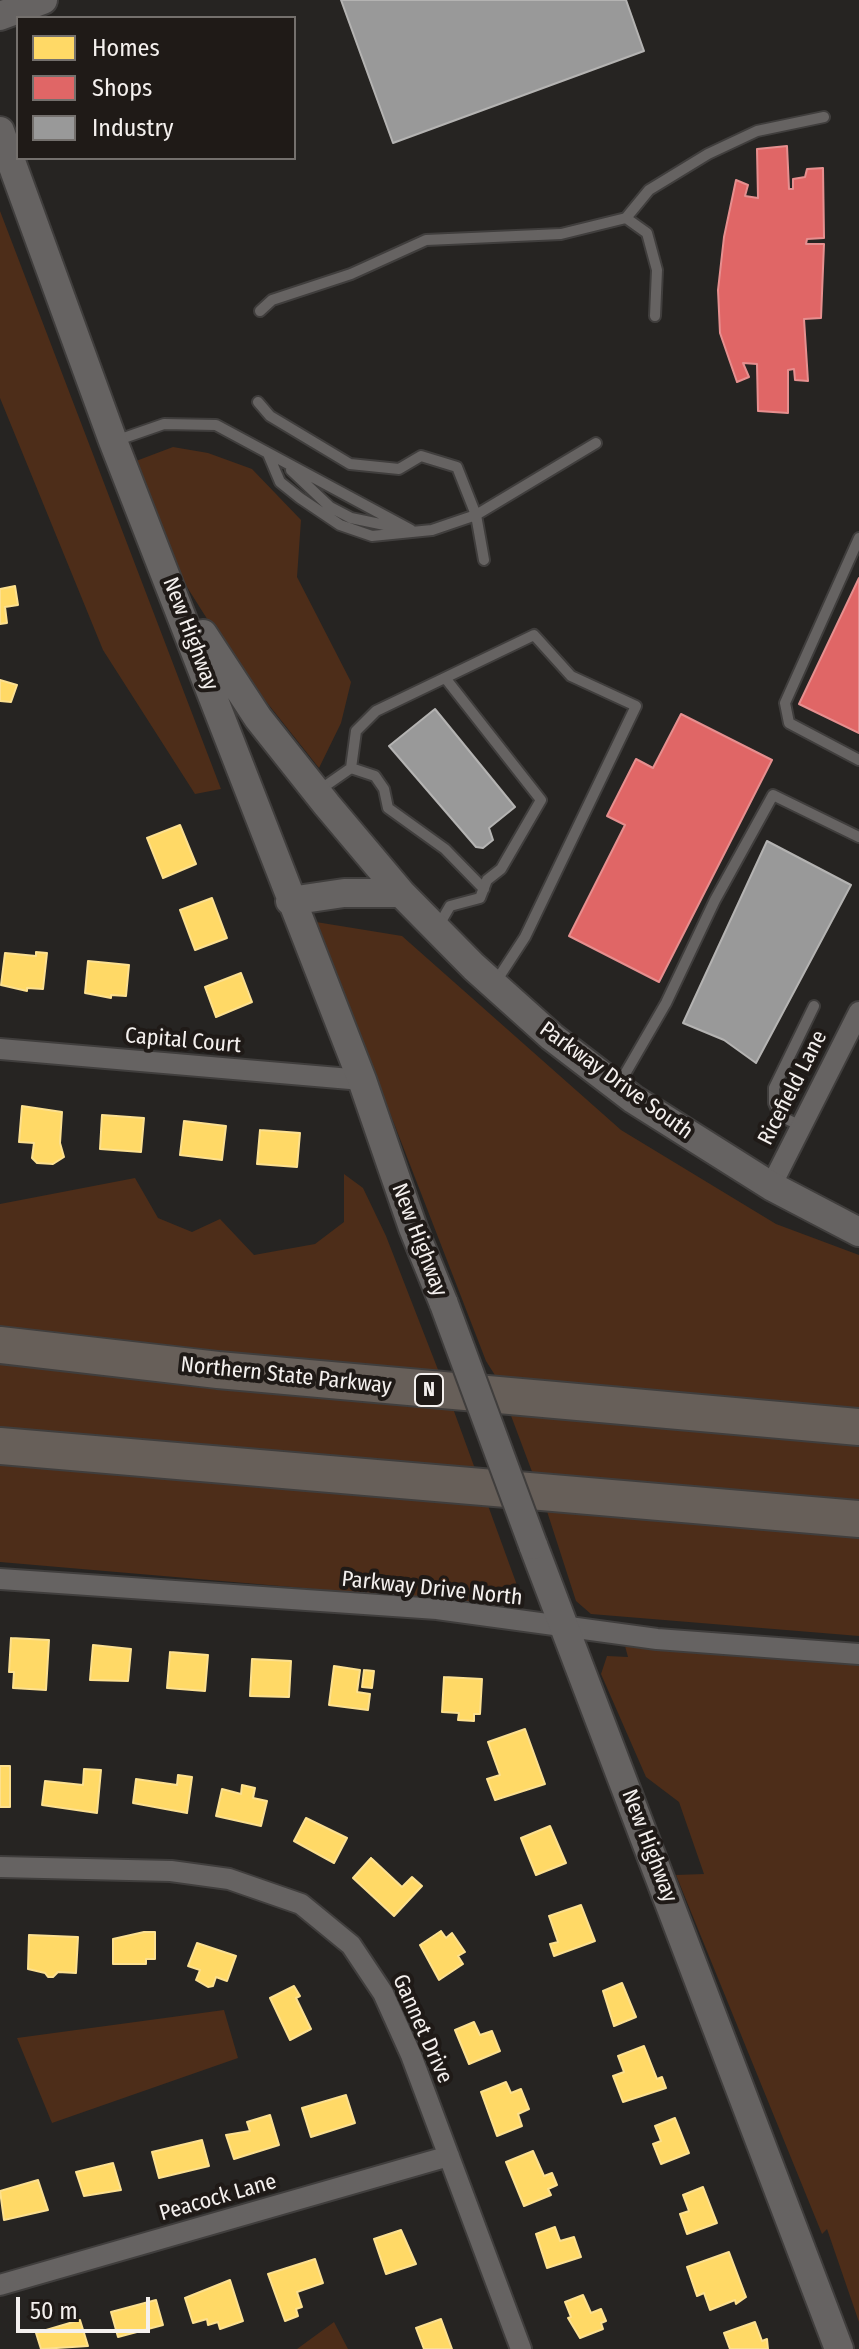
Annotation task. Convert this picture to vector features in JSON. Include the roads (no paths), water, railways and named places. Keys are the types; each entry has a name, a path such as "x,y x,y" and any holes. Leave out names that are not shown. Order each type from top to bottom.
{"highway":[{"name":"Northern State Parkway","path":"0,1345 249,1373 859,1427"},
{"path":"0,1446 859,1519"}],"street":[{"path":"0,16 33,2"},
{"name":"New Highway","path":"0,131 113,441 362,1080 413,1228 568,1629 839,2349"},
{"name":"Parkway Drive South","path":"167,577 258,718 401,893 494,984 552,1037 617,1087 771,1186 859,1232"},
{"path":"241,765 265,747 291,756"},
{"path":"290,901 344,893 401,893"},
{"name":"Ricefield Lane","path":"771,1186 859,1012"},
{"name":"Capital Court","path":"0,1049 362,1080"},
{"name":"Parkway Drive North","path":"0,1579 437,1609 568,1629 859,1654"},
{"name":"Gannet Drive","path":"0,1867 171,1871 229,1879 301,1904 351,1945 383,1993 411,2055 521,2349"},
{"name":"Peacock Lane","path":"0,2285 449,2156"}],"lane":[{"path":"260,311 272,300 351,274 426,240 561,234 626,218 649,190 708,154 757,131 824,117"},
{"path":"626,218 647,233 657,270 655,316"},
{"path":"258,402 270,416 350,464 399,469 421,456 457,467 476,515 484,560"},
{"path":"113,441 164,424 216,425 411,530"},
{"path":"269,456 280,482 340,525 372,536 432,530 476,515 596,443"},
{"path":"287,465 330,507 351,518 411,530"},
{"path":"859,538 785,703 789,723 859,760"},
{"path":"317,791 351,768 356,731 376,711 534,635 571,676 636,706 525,937 494,984"},
{"path":"437,930 450,906 480,898 487,880 501,869 541,800 446,679"},
{"path":"351,768 375,776 384,789 388,808 445,849 484,889"},
{"path":"617,1087 666,1003 715,900 773,795 859,837"},
{"path":"801,1126 780,1116 774,1103 774,1088 814,1006"}]}
